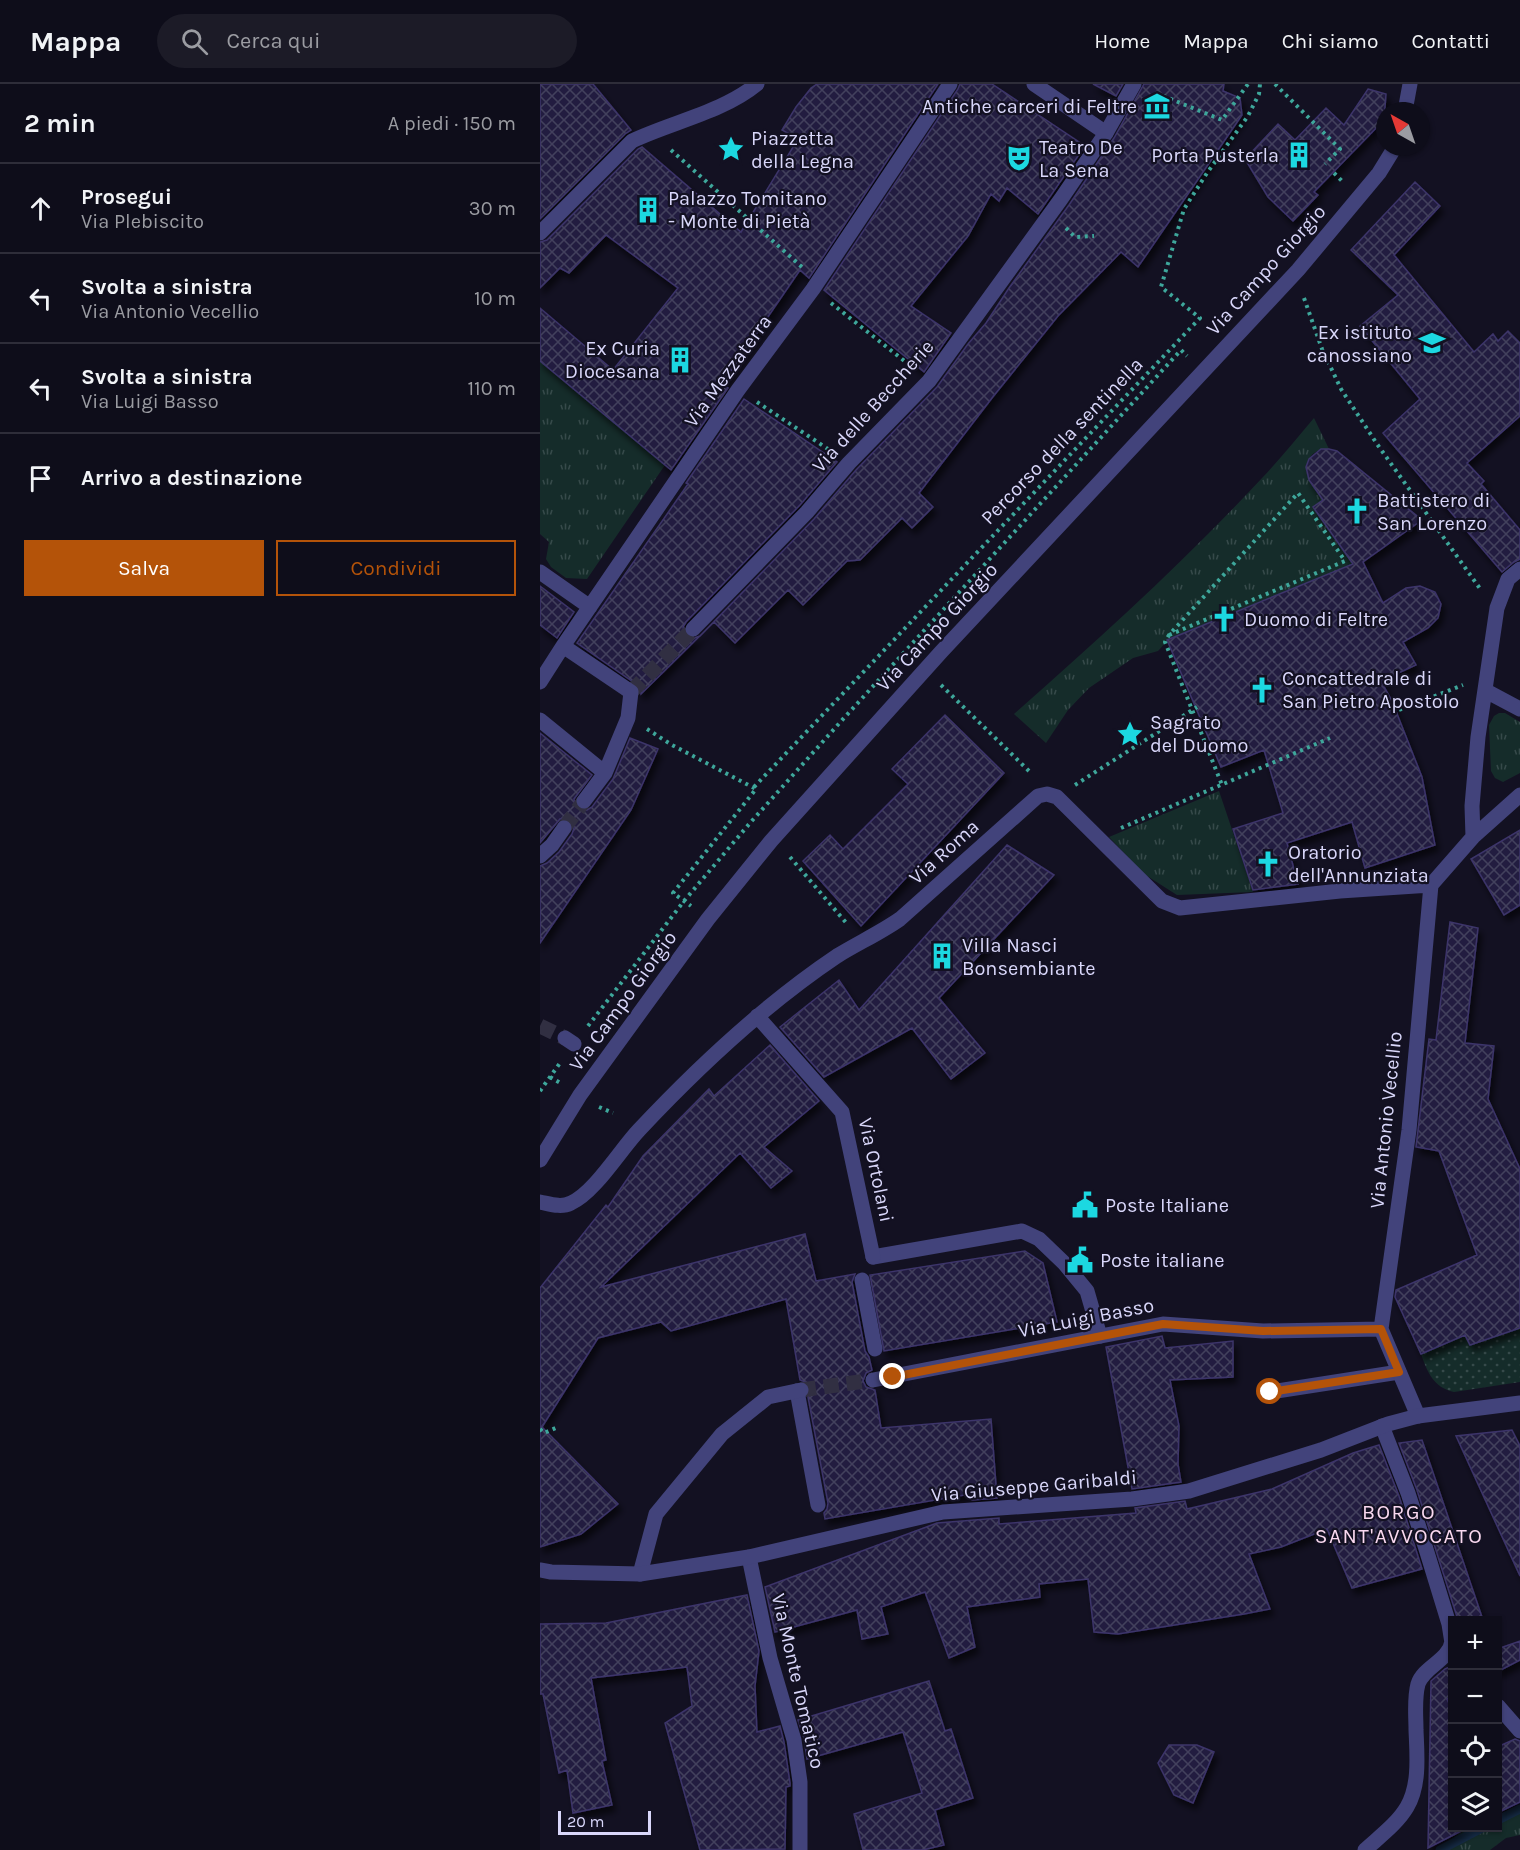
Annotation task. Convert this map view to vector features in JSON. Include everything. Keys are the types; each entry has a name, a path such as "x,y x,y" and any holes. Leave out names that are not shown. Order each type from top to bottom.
{"street":[{"path":"540,233 632,141 730,102 757,84"},
{"name":"Via Mezzaterra","path":"540,682 738,390 813,289 950,84"},
{"path":"1034,84 1106,134"},
{"path":"1407,102 1410,84"},
{"name":"Via delle Beccherie","path":"693,630 807,512 849,463 930,381 1141,87"},
{"name":"Via Campo Giorgio","path":"540,1160 580,1095 708,919 771,841 925,670 1294,273 1379,173 1389,156"},
{"path":"1473,837 1472,806 1478,737 1497,608 1508,579 1520,569"},
{"path":"540,572 590,607"},
{"path":"563,646 631,692 628,718 605,774 584,801"},
{"path":"1487,683 1520,709"},
{"path":"540,720 605,774"},
{"path":"1052,795 1162,901 1180,908 1340,891 1431,885 1473,837 1520,795"},
{"name":"Via Roma","path":"540,1202 554,1206 570,1204 586,1194 637,1131 708,1060 757,1016 838,956 879,934 900,919 1038,796 1052,795"},
{"path":"540,856 552,845 564,828"},
{"name":"Via Antonio Vecellio","path":"1381,1329 1409,1130 1431,885"},
{"name":"Via Ortolani","path":"757,1016 842,1112 873,1257 1022,1231 1039,1239 1064,1263 1087,1291 1100,1336"},
{"path":"862,1280 875,1349"},
{"name":"Via Luigi Basso","path":"873,1380 1163,1324 1263,1331 1381,1329"},
{"path":"1381,1329 1418,1416"},
{"path":"1270,1392 1399,1372"},
{"path":"640,1574 656,1514 722,1434 768,1397 799,1391 819,1505"},
{"name":"Via Giuseppe Garibaldi","path":"540,1570 640,1574 749,1557 943,1512 1132,1499 1189,1491 1321,1450 1382,1426 1418,1416 1520,1403"},
{"path":"1382,1426 1423,1538 1448,1621"},
{"name":"Via Monte Tomatico","path":"749,1557 770,1658 794,1740 800,1782 800,1850"},
{"path":"1365,1850 1398,1820 1408,1807 1414,1789 1417,1764 1415,1699 1419,1681 1424,1673 1448,1651"},
{"path":"1502,1711 1520,1731"}],"path":[{"path":"1141,87 1222,120 1248,84"},
{"name":"Percorso della sentinella","path":"754,787 1200,318 1161,287 1184,209 1248,116 1259,94 1260,84"},
{"path":"1275,84 1340,149 1325,165"},
{"path":"650,132 801,266 813,289 930,381"},
{"path":"1294,273 1341,389 1404,483 1480,589 1497,608"},
{"path":"738,390 849,463"},
{"path":"1169,635 1347,560 1298,493 1169,635 1165,642 1194,708 1222,785"},
{"path":"925,670 1052,795 1194,708"},
{"path":"1400,710 1451,689 1487,683"},
{"path":"628,718 672,745 756,789 673,893 708,919"},
{"path":"1098,838 1330,738"},
{"path":"790,857 862,942"},
{"path":"540,1090 570,1041"},
{"path":"597,1106 613,1113"},
{"path":"540,1429 544,1433 558,1427"}],"green space":[{"path":"540,361 665,465 587,579 566,578 551,567 546,559 549,542 540,534"},
{"path":"1314,418 1329,449 1315,452 1307,462 1309,479 1323,500 1313,507 1355,567 1375,587 1340,605 1327,574 1168,640 1158,651 1133,658 1089,688 1068,710 1046,743 1014,714 1173,569 1270,470"},
{"path":"1505,713 1520,722 1520,773 1503,782 1495,778 1491,771 1489,725 1494,716"},
{"path":"1219,791 1253,892 1177,895 1144,874 1109,837"},
{"path":"1520,1328 1520,1382 1454,1392 1436,1383 1421,1354 1465,1335 1470,1345"},
{"path":"1520,1808 1520,1835 1506,1838 1490,1850 1440,1850 1463,1832 1502,1832 1502,1815"}],"building":[{"path":"540,84 593,84 631,130 540,219"},
{"path":"817,84 938,84 809,278 800,270 722,384 728,388 671,470 540,361 540,308 613,370 678,288 606,235 569,273 560,268 540,288 540,242 547,240 642,147 741,232 798,139 782,130 796,107"},
{"path":"960,84 992,84 1085,146 1038,214 1007,188 999,201 991,194 968,236 911,306 951,333 924,372 824,290"},
{"path":"1093,84 1123,84 1116,96"},
{"path":"1144,84 1224,84 1223,91 1240,98 1242,115 1138,267 1121,252 1058,316 919,493 933,507 912,528 902,518 860,560 847,561 803,605 788,590 735,643 714,622 705,631 814,519 856,470 937,387 986,323 1069,205 1114,138"},
{"name":"Porta Pusterla","path":"1368,89 1386,94 1385,102 1376,102 1376,128 1314,192 1318,195 1293,221 1268,197 1245,159 1278,124 1295,140 1326,108 1344,125"},
{"path":"1415,182 1440,206 1394,255 1474,352 1493,334 1498,341 1508,331 1520,343 1520,416 1467,463 1484,481 1481,484 1520,530 1520,559 1502,572 1383,433 1420,399 1360,326 1398,295 1351,250"},
{"path":"744,399 837,462 800,505 686,622 683,627 686,636 691,639 700,636 641,694 636,684 577,643"},
{"path":"1321,449 1337,451 1422,520 1363,562 1383,603 1406,588 1420,586 1435,592 1441,604 1438,618 1428,628 1403,642 1416,665 1381,681 1392,701 1422,777 1435,845 1365,868 1352,822 1287,843 1298,884 1253,890 1233,829 1283,813 1264,750 1221,767 1167,640 1353,564 1313,507 1323,500 1309,480 1306,467 1309,459"},
{"path":"540,586 574,612 557,638 540,625"},
{"path":"945,715 1004,773 861,926 803,861 830,835 843,849 908,784 892,769"},
{"path":"540,733 592,775 574,799 575,805 582,811 592,807 613,779 630,738 658,749 631,810 540,943 540,866 559,852 574,828 570,820 560,819 540,843"},
{"path":"1520,830 1520,905 1504,915 1471,859"},
{"name":"Villa Nasci Bonsembiante","path":"1007,845 1054,875 939,998 985,1053 951,1079 912,1028 824,1077 780,1027 839,980 859,1010"},
{"path":"1450,922 1478,928 1465,1043 1494,1046 1488,1099 1520,1169 1520,1328 1470,1345 1465,1335 1421,1354 1395,1297 1396,1290 1477,1255 1439,1151 1416,1147 1429,1039 1436,1040"},
{"path":"770,1045 819,1101 764,1147 792,1171 771,1188 740,1153 601,1287 805,1234 816,1281 855,1274 852,1282 865,1351 872,1370 866,1373 863,1381 866,1387 875,1390 881,1428 991,1419 997,1498 972,1500 970,1494 825,1519 824,1513 828,1503 808,1397 811,1389 808,1383 800,1380 786,1299 671,1331 661,1322 598,1338 542,1427 618,1504 581,1534 540,1547 540,1288 606,1205 608,1207 643,1156 709,1089 714,1096"},
{"path":"1025,1251 1043,1263 1057,1322 884,1351 870,1275"},
{"path":"1162,1336 1165,1348 1233,1341 1233,1377 1170,1380 1179,1426 1178,1464 1181,1482 1132,1489 1106,1347"},
{"path":"1512,1430 1520,1446 1520,1576 1456,1436"},
{"path":"1422,1440 1482,1616 1457,1616 1417,1490 1399,1443"},
{"path":"1379,1445 1399,1496 1422,1569 1352,1588 1327,1529 1281,1547 1249,1554 1270,1609 1244,1614 1118,1634 1094,1632 1088,1579 1039,1584 1040,1597 967,1607 975,1647 949,1658 925,1592 881,1607 888,1634 862,1639 857,1610 775,1632 765,1587 937,1523 999,1518 999,1524 1136,1513 1135,1508 1185,1501 1187,1509 1272,1489 1353,1453"},
{"path":"747,1595 759,1651 755,1686 757,1732 780,1726 784,1742 790,1783 790,1786 786,1787 785,1849 700,1850 665,1723 692,1706 687,1667 591,1678 606,1760 602,1761 612,1805 573,1813 567,1770 559,1773 543,1694 540,1694 540,1624 606,1623"},
{"path":"1520,1641 1520,1660 1502,1669 1502,1647"},
{"path":"1448,1668 1448,1832 1459,1832 1428,1848 1431,1681"},
{"path":"929,1681 945,1731 951,1729 973,1798 935,1810 944,1845 923,1850 863,1850 854,1814 922,1793 903,1732 807,1759 798,1720"},
{"path":"1515,1739 1520,1741 1520,1802 1502,1811 1502,1778 1502,1745"},
{"path":"1169,1745 1197,1745 1214,1752 1193,1803 1174,1795 1158,1763"}],"waterway":[{"path":"1502,1818 1520,1809"},
{"path":"1440,1850 1474,1832"}],"tunnel":[{"path":"631,692 693,629"},
{"path":"564,828 584,801"},
{"path":"540,1026 565,1038"},
{"path":"801,1390 873,1380"}],"place":[{"name":"Antiche carceri di Feltre","path":"1157,106"},
{"name":"Piazzetta della Legna","path":"731,149"},
{"name":"Porta Pusterla","path":"1299,155"},
{"name":"Teatro De La Sena","path":"1019,158"},
{"name":"Palazzo Tomitano - Monte di Pietà","path":"648,210"},
{"name":"Ex istituto canossiano","path":"1432,343"},
{"name":"Ex Curia Diocesana","path":"680,360"},
{"name":"Battistero di San Lorenzo","path":"1357,511"},
{"name":"Duomo di Feltre","path":"1224,619"},
{"name":"Concattedrale di San Pietro Apostolo","path":"1262,690"},
{"name":"Sagrato del Duomo","path":"1130,734"},
{"name":"Oratorio dell'Annunziata","path":"1268,864"},
{"name":"Villa Nasci Bonsembiante","path":"942,956"},
{"name":"Poste Italiane","path":"1085,1205"},
{"name":"Poste italiane","path":"1080,1260"}],"district":[{"name":"BORGO SANT'AVVOCATO","path":"1399,1524"}],"route":[{"path":"893,1377 1163,1324 1263,1331 1381,1329 1399,1372 1270,1392"}]}
